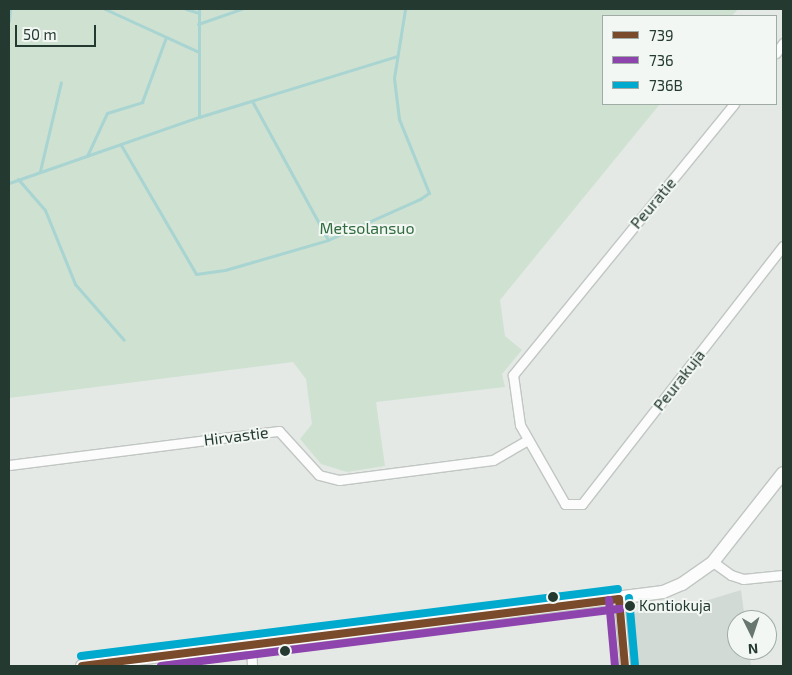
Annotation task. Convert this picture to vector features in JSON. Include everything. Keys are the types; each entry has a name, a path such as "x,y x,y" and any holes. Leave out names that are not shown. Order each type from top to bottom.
{"street":[{"name":"Peuratie","path":"570,506 559,497 520,425 513,378 515,370 733,105"},
{"name":"Peurakuja","path":"570,506 582,504 783,246"},
{"name":"Hirvastie","path":"9,465 279,431 319,475 339,480 493,460 527,440"},
{"path":"82,666 662,592 682,584 713,562 783,474"},
{"path":"713,562 731,575 744,579 783,575"},
{"path":"618,599 625,666"},
{"path":"250,646 252,666"}],"shaded area":[{"path":"741,590 744,610 727,610 727,660 750,660 751,666 633,666 628,625 633,615 641,610 692,605"}],"green space":[{"name":"Metsolansuo","path":"9,9 738,9 733,15 602,15 602,105 659,105 500,300 505,336 522,350 502,374 505,387 376,402 385,466 347,472 321,464 300,439 312,424 306,379 293,362 9,398"}],"waterway":[{"path":"9,21 10,9"},
{"path":"105,9 199,52"},
{"path":"186,9 199,13"},
{"path":"199,9 199,117"},
{"path":"198,24 241,9"},
{"path":"121,145 196,274 225,270 328,240 420,199 429,193 399,119 394,78 405,9"},
{"path":"87,156 107,113 142,102 166,37"},
{"path":"9,183 199,117 397,56"},
{"path":"40,171 61,82"},
{"path":"252,101 328,240"},
{"path":"18,179 45,210 75,284 124,340"}],"transit line":[{"name":"736B","path":"81,656 618,589"},
{"name":"736B","path":"629,598 635,665"},
{"name":"739","path":"619,599 625,666"},
{"name":"739","path":"82,666 619,599"},
{"name":"736","path":"609,600 615,666"},
{"name":"736","path":"161,666 620,609"}],"place":[{"name":"Kontiokuja","path":"630,606"}]}
